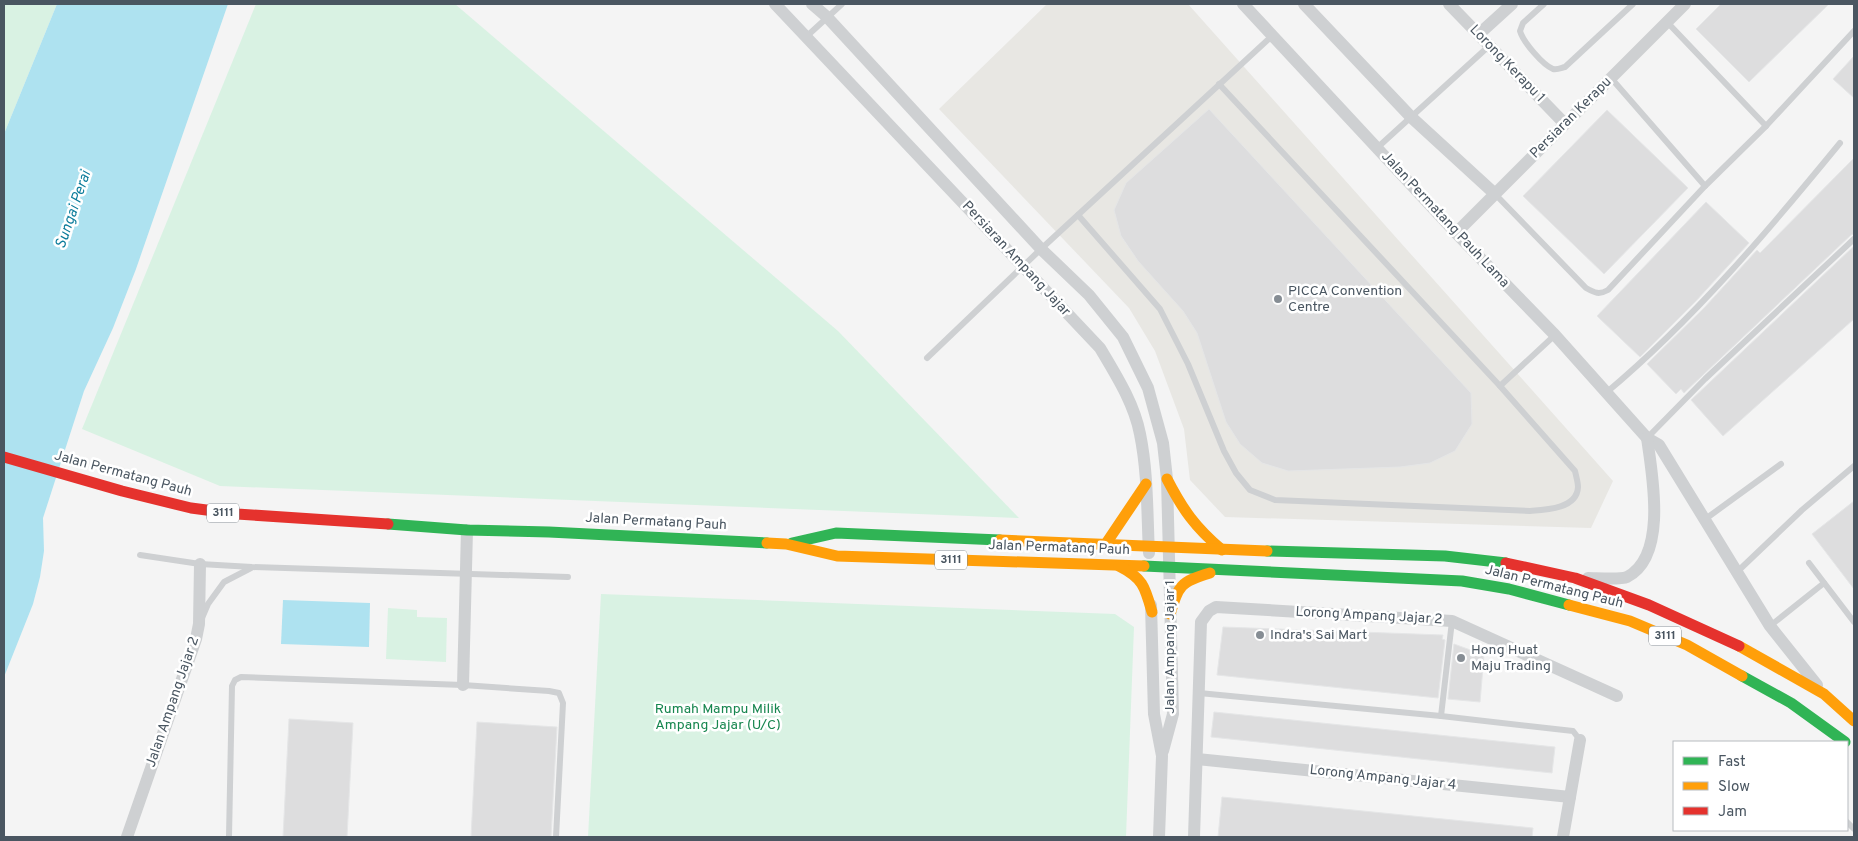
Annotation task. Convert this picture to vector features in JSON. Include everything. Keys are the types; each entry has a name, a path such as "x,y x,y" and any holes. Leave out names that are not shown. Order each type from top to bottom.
{"main road":[{"name":"Jalan Permatang Pauh","path":"4,457 122,491 192,508 247,515 467,530 549,532 786,544 837,556 1224,569 1462,582 1509,590 1621,619 1687,645 1791,703 1843,741"},
{"path":"1168,479 1180,505 1200,531 1222,550"},
{"path":"1105,545 1146,484"},
{"path":"786,544 836,533 1169,548 1445,556 1506,563 1575,578 1649,605 1738,645 1824,694 1854,722"},
{"path":"1117,565 1134,574 1144,584 1152,612"},
{"path":"1170,614 1178,589 1186,580 1224,569"}],"street":[{"name":"Persiaran Ampang Jajar","path":"775,4 1100,348 1120,382 1140,433 1146,484 1150,566"},
{"name":"Persiaran Ampang Jajar","path":"812,4 1041,249 1089,295 1123,337 1148,388 1162,443 1168,479 1169,567"},
{"name":"Jalan Permatang Pauh Lama","path":"1243,4 1456,233 1555,336 1647,438 1659,445 1770,626 1824,694"},
{"path":"1304,4 1411,117 1495,194"},
{"name":"Lorong Kerapu 1","path":"1449,4 1565,124"},
{"path":"1479,34 1512,4"},
{"name":"Persiaran Kerapu","path":"1456,233 1685,4"},
{"path":"1575,578 1626,578 1640,566 1650,545 1655,522 1654,491 1647,438"},
{"path":"463,685 467,530"},
{"name":"Jalan Ampang Jajar 2","path":"127,837 196,639 199,624 200,564"},
{"name":"Jalan Ampang Jajar 1","path":"1150,566 1154,714 1162,756"},
{"name":"Jalan Ampang Jajar 1","path":"1159,837 1162,756 1173,714 1169,567"},
{"name":"Lorong Ampang Jajar 2","path":"1199,693 1201,622 1209,611 1216,607 1452,621 1617,696"},
{"path":"1194,837 1199,693"},
{"path":"1563,837 1580,740"},
{"name":"Lorong Ampang Jajar 4","path":"1197,759 1570,796"}],"lane":[{"path":"807,36 842,4"},
{"path":"1544,4 1523,23 1520,31 1522,38 1548,65 1553,69 1559,70 1565,67 1628,5"},
{"path":"1667,22 1766,126"},
{"path":"1495,194 1586,288 1601,294 1608,290 1705,186 1766,126 1854,31"},
{"path":"926,358 1272,36"},
{"path":"1377,148 1489,46"},
{"path":"1610,78 1705,186"},
{"path":"1078,215 1160,310 1188,364 1224,452 1236,473 1250,490 1275,500 1530,511 1551,510 1570,501 1578,488 1575,471 1500,386 1219,84"},
{"path":"1607,392 1638,366 1691,314 1802,190 1840,144"},
{"path":"1647,438 1705,379 1854,239"},
{"path":"1500,386 1555,336"},
{"path":"1704,520 1781,464"},
{"path":"1737,572 1802,510 1854,466"},
{"path":"140,555 200,564 252,567 568,577"},
{"path":"1809,563 1854,622"},
{"path":"199,624 208,604 224,582 252,567"},
{"path":"1770,626 1824,583"},
{"path":"1441,716 1452,621"},
{"path":"229,837 232,686 235,680 241,677 463,685 559,693 563,703 556,837"},
{"path":"1199,693 1441,716 1573,731 1580,740"}],"shaded area":[{"path":"1047,4 1188,4 1613,481 1591,528 1225,517 1190,480 1184,429 1155,351 1129,308 939,109"}],"green space":[{"path":"4,4 57,4 4,134"},
{"path":"256,4 455,4 838,331 1019,518 220,486 82,429"},
{"name":"Rumah Mampu Milik Ampang Jajar (U/C)","path":"601,594 1115,614 1134,627 1126,837 588,837"},
{"path":"388,608 417,610 417,617 447,618 446,662 386,659"}],"water":[{"name":"Sungai Perai","path":"57,4 228,4 136,269 113,328 84,391 43,518 44,551 33,604 4,677 4,134"},
{"path":"283,600 370,603 369,647 281,644"}],"building":[{"path":"1721,4 1829,4 1749,82 1696,29"},
{"path":"1854,56 1854,98 1833,79"},
{"name":"PICCA Convention Centre","path":"1209,109 1471,393 1472,424 1455,451 1430,463 1400,467 1288,471 1262,463 1240,444 1226,422 1197,333 1183,311 1138,261 1121,236 1114,210 1126,183"},
{"path":"1607,110 1688,188 1604,274 1523,196"},
{"path":"1854,158 1854,234 1684,393 1681,389 1676,394 1647,364 1704,308 1757,250 1760,253"},
{"path":"1706,202 1749,243 1696,301 1640,357 1597,316"},
{"path":"1854,246 1854,319 1723,436 1691,400"},
{"path":"1854,501 1854,589 1812,534"},
{"path":"1223,627 1443,635 1442,639 1445,640 1438,698 1217,675"},
{"path":"1454,644 1484,655 1480,702 1448,699"},
{"path":"1214,712 1555,747 1552,773 1211,737"},
{"path":"289,719 353,723 347,837 283,837"},
{"path":"477,722 557,727 551,837 471,837"},
{"path":"1222,797 1533,828 1532,837 1218,837"}],"traffic: fast":[{"path":"388,524 467,530 549,532 767,543"},
{"path":"792,543 836,533 1000,540"},
{"path":"1267,551 1445,556 1506,563"},
{"path":"1144,566 1462,581 1509,589 1569,605"},
{"path":"1742,676 1791,703 1844,741"}],"traffic: slow":[{"path":"1167,479 1190,518 1222,550"},
{"path":"1105,545 1146,484"},
{"path":"1000,540 1267,551"},
{"path":"767,543 786,544 837,556 1144,566"},
{"path":"1119,566 1127,570 1142,584 1152,612"},
{"path":"1170,614 1182,586 1192,579 1210,573"},
{"path":"1569,605 1630,621 1687,645 1742,676"},
{"path":"1739,646 1824,694 1854,721"}],"traffic: jam":[{"path":"4,457 122,491 191,508 237,514 388,524"},
{"path":"1506,563 1575,578 1649,605 1739,646"}],"place":[{"name":"PICCA Convention Centre","path":"1278,299"},
{"name":"Indra's Sai Mart","path":"1260,635"},
{"name":"Hong Huat Maju Trading","path":"1461,658"}]}
